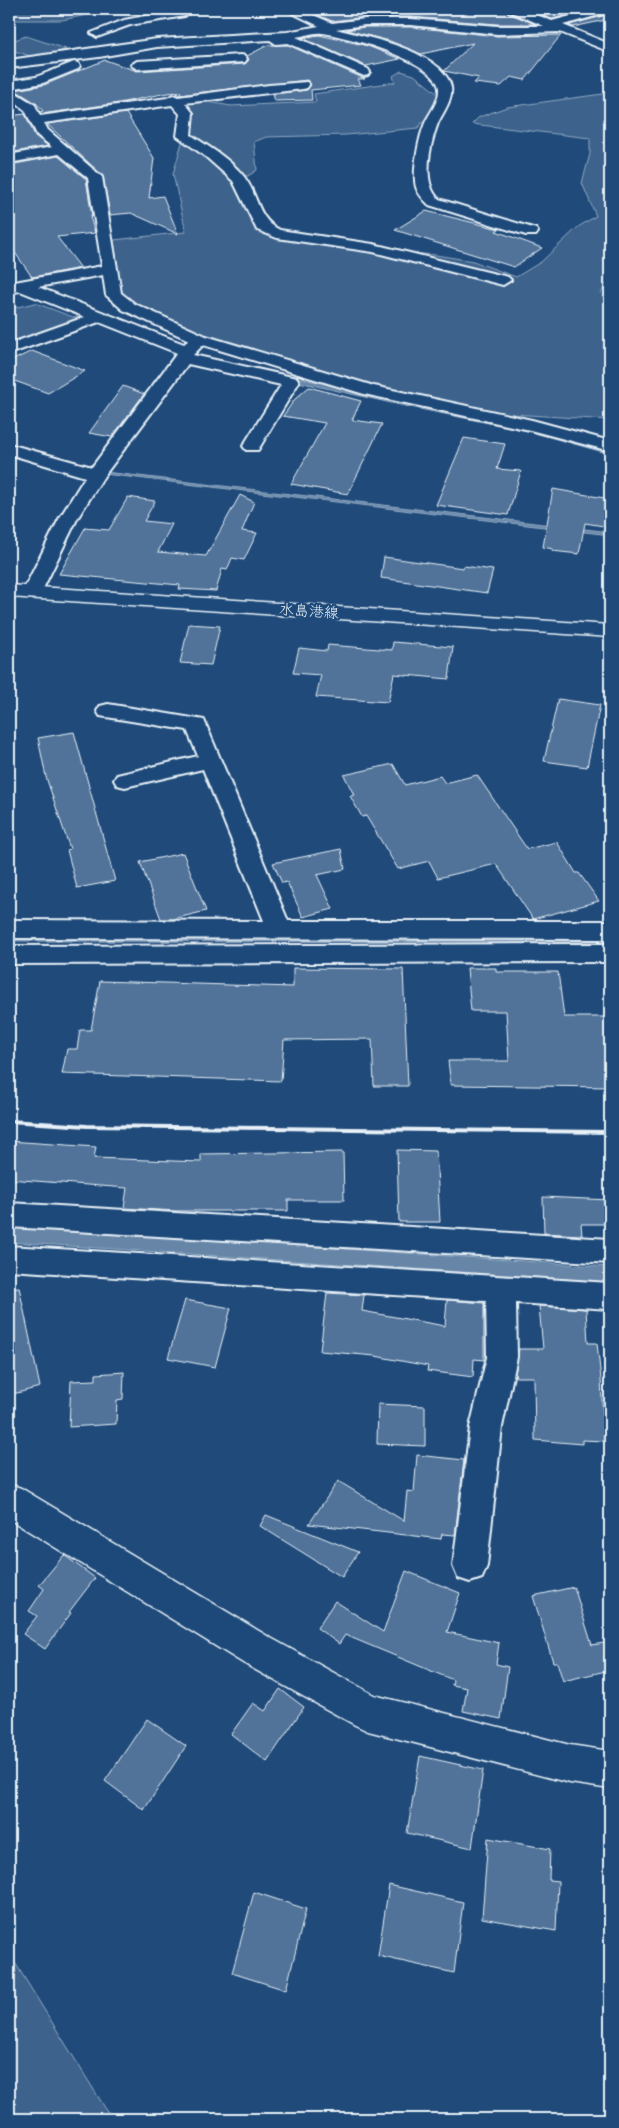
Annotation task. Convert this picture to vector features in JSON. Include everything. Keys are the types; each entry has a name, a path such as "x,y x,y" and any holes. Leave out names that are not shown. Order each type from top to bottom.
{"main road":[{"name":"水島港線","path":"9,591 610,631"},
{"path":"9,1500 256,1650 368,1712 570,1764 610,1770"}],"street":[{"path":"98,33 128,22 180,14 188,9"},
{"path":"290,9 325,27 419,60 438,74 444,81 445,89 442,101 430,127 422,175 422,185 428,197 440,204 531,232"},
{"path":"512,9 553,27 610,48"},
{"path":"137,65 244,58 287,36 325,27 366,22 396,21 497,30 553,27 609,9"},
{"path":"461,16 497,30"},
{"path":"244,58 253,42 290,39 364,72"},
{"path":"9,64 103,54 157,43 244,58 263,89"},
{"path":"9,84 39,80 103,54 137,65 170,80 190,97"},
{"path":"36,120 118,110 134,105 173,99 304,85"},
{"path":"9,92 30,108 42,132 95,177 114,295 129,307 200,339 370,390 532,425 610,446"},
{"path":"173,99 186,113 184,136 211,154 239,179 262,227 277,234 373,248 503,280"},
{"path":"9,159 63,150"},
{"path":"12,285 110,269"},
{"path":"12,285 185,355 291,382 252,446"},
{"path":"9,350 96,319"},
{"path":"32,593 68,519 97,472 185,355 200,339"},
{"path":"9,449 97,472"},
{"path":"108,711 196,725 280,930"},
{"path":"125,780 211,760"},
{"path":"9,929 610,930"},
{"path":"9,955 610,953"},
{"path":"9,1215 610,1250"},
{"path":"9,1258 610,1296"},
{"path":"470,1566 486,1427 502,1357 501,1289"}],"shaded area":[{"path":"9,9 117,9 62,20 13,20 9,18"},
{"path":"26,36 66,49 39,59 9,49 9,42"},
{"path":"401,71 414,75 438,94 436,104 418,128 346,135 266,137 254,142 257,170 248,176 239,175 187,136 184,101 194,103 208,102 231,106 316,102 314,94 395,82 393,76"},
{"path":"610,93 610,278 601,293 610,313 610,420 495,413 374,386 198,336 134,305 121,295 114,240 186,232 173,174 183,139 236,180 259,228 371,250 436,255 473,261 516,277 541,262 578,227 596,216 582,183 590,154 590,138 472,124 479,117 507,107"},
{"path":"9,284 192,354 572,439 610,450 610,454 528,431 400,405 180,355 9,287"},
{"path":"35,303 81,320 9,345 9,309"},
{"path":"9,444 105,472 610,532 610,535 104,474 9,446"},
{"path":"9,936 610,937 610,942 9,941"},
{"path":"9,1226 610,1267 610,1282 9,1242"},
{"path":"9,1953 112,2119 9,2119"}],"building":[{"path":"303,9 505,9 508,13 535,24 497,24 411,17 365,17 332,21"},
{"path":"526,9 591,9 552,19"},
{"path":"610,14 610,19 573,27 569,25"},
{"path":"365,27 411,27 497,36 561,35 525,80 511,77 501,86 474,83 479,78 444,71 473,43 421,54 390,41 346,30"},
{"path":"319,35 368,46 400,59 366,66 302,38"},
{"path":"268,45 288,45 365,79 358,79 361,85 311,90 312,100 275,101 273,94 307,90 311,84 307,80 178,95 176,94 181,92 167,93 119,103 41,114 40,112 43,111 36,103 15,90 44,85 105,60 137,71 245,64 249,60 247,56"},
{"path":"126,113 154,158 149,198 163,196 178,234 131,213 110,215 103,176 47,124"},
{"path":"25,114 35,136 48,146 9,153 9,116"},
{"path":"58,156 86,179 92,217 90,217 95,233 57,237 81,268 32,277 9,244 9,165"},
{"path":"426,211 499,229 496,231 542,248 514,267 395,230"},
{"path":"32,351 85,371 48,393 9,379 9,362"},
{"path":"123,386 144,394 112,437 89,433"},
{"path":"309,387 361,401 352,420 382,424 348,494 291,484 325,423 283,416 295,399"},
{"path":"464,438 505,444 497,469 521,471 508,515 436,505"},
{"path":"553,489 610,499 610,527 585,523 579,554 552,551 553,549 543,547"},
{"path":"240,495 254,502 242,531 257,533 244,560 232,558 227,570 222,569 216,591 179,589 180,585 59,574 85,528 109,530 128,497 155,501 144,521 172,524 158,552 206,556"},
{"path":"384,557 463,568 464,566 493,570 487,593 381,578"},
{"path":"189,624 220,626 211,665 180,663"},
{"path":"393,642 453,647 449,679 394,674 388,702 316,697 321,675 293,673 299,648 327,651 328,645 392,650"},
{"path":"558,699 600,705 587,767 544,761"},
{"path":"74,732 115,881 77,888 67,850 70,849 46,777 38,738"},
{"path":"393,764 405,785 440,776 445,783 477,775 527,849 557,842 576,873 579,873 599,901 533,919 496,864 438,878 429,861 398,869 366,816 362,817 350,796 354,795 344,775"},
{"path":"341,849 345,869 317,875 333,909 303,917 287,882 282,883 273,863"},
{"path":"183,853 206,911 173,919 161,919 140,862"},
{"path":"293,968 403,969 408,1086 374,1086 372,1039 284,1040 281,1081 62,1074 67,1049 77,1049 80,1030 91,1030 100,981 293,987"},
{"path":"467,968 496,968 496,972 558,972 564,1017 610,1017 610,1087 451,1085 448,1061 509,1061 506,1011 471,1011"},
{"path":"9,1141 96,1147 94,1158 201,1162 201,1154 343,1152 344,1200 288,1200 288,1211 177,1211 124,1208 127,1188 9,1179"},
{"path":"397,1150 436,1151 440,1222 399,1222"},
{"path":"543,1197 610,1200 610,1224 581,1224 582,1235 544,1233"},
{"path":"19,1287 40,1387 9,1395 9,1288"},
{"path":"327,1293 364,1295 362,1311 445,1326 447,1300 484,1303 484,1360 474,1359 473,1377 427,1371 428,1366 375,1356 320,1351"},
{"path":"185,1300 231,1308 215,1367 168,1358"},
{"path":"539,1306 586,1309 588,1343 597,1343 604,1441 582,1440 582,1444 535,1440 534,1377 516,1377 515,1374 519,1349 543,1349"},
{"path":"124,1372 123,1399 117,1400 116,1424 69,1427 71,1381 96,1380 96,1374"},
{"path":"378,1404 425,1406 425,1446 377,1444"},
{"path":"417,1455 464,1460 455,1535 442,1534 441,1539 309,1524 338,1481 404,1521 407,1491 414,1492"},
{"path":"266,1515 358,1552 342,1577 260,1526"},
{"path":"64,1555 95,1578 69,1612 71,1613 45,1649 23,1634 37,1616 29,1611 44,1589 39,1585"},
{"path":"406,1571 460,1593 447,1632 499,1643 496,1664 508,1667 501,1719 463,1711 467,1688 452,1685 453,1680 345,1635 339,1644 317,1628 335,1601 383,1632"},
{"path":"574,1587 592,1645 610,1642 610,1670 563,1681 557,1662 553,1662 533,1596"},
{"path":"280,1689 304,1707 267,1762 231,1734 253,1703 265,1711"},
{"path":"147,1719 186,1746 144,1810 105,1781"},
{"path":"420,1756 483,1770 472,1848 407,1833"},
{"path":"488,1838 550,1849 549,1880 558,1881 556,1931 482,1918"},
{"path":"389,1885 463,1902 454,1973 378,1956"},
{"path":"254,1892 306,1909 286,1990 232,1973"}],"railway":[{"path":"9,1121 87,1126 610,1132"}]}
